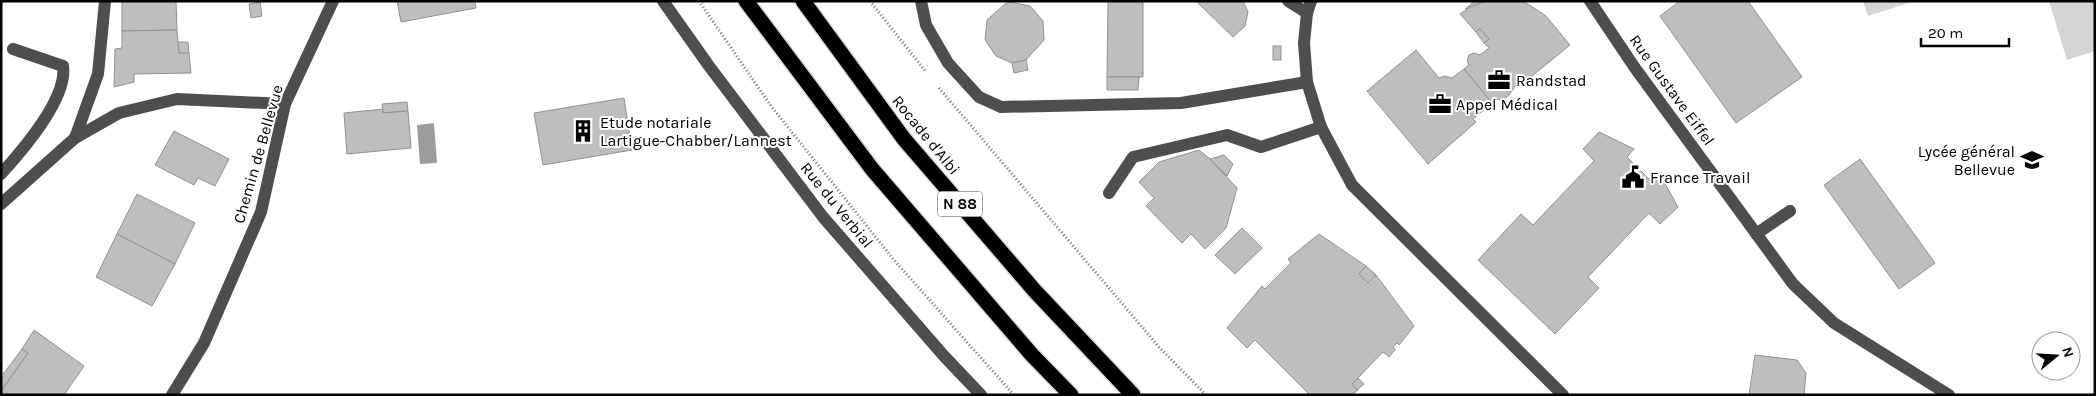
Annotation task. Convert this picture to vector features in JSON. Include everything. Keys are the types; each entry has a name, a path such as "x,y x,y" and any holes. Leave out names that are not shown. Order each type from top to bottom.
{"highway":[{"name":"N 88","path":"746,1 872,169 1032,355 1071,395"},
{"name":"Rocade d'Albi","path":"803,1 904,139 1034,290 1133,395"}],"street":[{"path":"75,138 98,74 105,1"},
{"name":"Chemin de Bellevue","path":"172,395 204,344 261,212 286,104 333,1"},
{"name":"Rue du Verbial","path":"663,1 709,66 823,217 944,356 981,395"},
{"path":"921,1 926,25 948,63 979,96 1001,107 1181,104 1307,82"},
{"path":"1288,1 1309,7 1304,44 1307,82 1321,128 1352,185 1563,395"},
{"name":"Rue Gustave Eiffel","path":"1590,1 1635,68 1793,284 1834,323 1949,395"},
{"path":"1,174 30,142 55,100 65,76 63,66 13,49"},
{"path":"1,204 75,138 120,113 177,99 286,104"},
{"path":"1109,193 1133,157 1227,135 1261,147 1321,128"},
{"path":"1756,234 1790,211"}],"path":[{"path":"698,1 771,106 894,260 1014,395"},
{"path":"870,1 928,74"},
{"path":"934,81 1159,347 1206,395"}],"shaded area":[{"path":"1863,1 1915,1 1868,16"},
{"path":"2049,1 2095,1 2095,51 2067,60"},
{"path":"434,123 437,163 420,164 417,125"}],"building":[{"path":"122,1 176,1 177,30 122,31"},
{"path":"397,1 475,1 476,8 401,22"},
{"path":"1108,1 1143,1 1143,77 1107,77"},
{"path":"1196,1 1243,1 1248,12 1245,26 1233,37"},
{"path":"1475,1 1486,1 1465,9"},
{"path":"1486,1 1520,1 1528,4 1546,16 1570,45 1521,85 1518,82 1509,95 1501,102 1498,99 1492,103 1464,69 1469,65 1467,61 1469,55 1474,53 1480,55 1489,48 1484,43 1489,39 1480,29 1476,32 1460,14 1472,6"},
{"path":"1680,1 1748,1 1802,77 1736,123 1660,16"},
{"path":"260,2 262,16 251,18 249,4"},
{"path":"1010,2 1030,6 1043,21 1044,40 1026,60 1012,63 996,56 985,40 987,20 1005,4"},
{"path":"1480,29 1489,39 1484,43 1476,32"},
{"path":"177,30 179,53 189,53 191,73 134,74 134,82 114,87 115,49 122,48 122,31"},
{"path":"178,42 188,42 189,53 179,53"},
{"path":"1273,46 1281,46 1281,60 1273,60"},
{"path":"1416,50 1439,78 1445,76 1452,78 1464,69 1492,103 1473,119 1476,122 1428,164 1367,91"},
{"path":"1026,60 1028,70 1014,73 1012,63"},
{"path":"1107,77 1139,77 1138,90 1107,90"},
{"name":"Etude notariale Lartigue-Chabber/Lannest","path":"624,98 632,150 543,165 534,113"},
{"path":"407,102 408,111 383,113 382,104"},
{"path":"383,109 383,113 408,111 411,148 347,154 344,113"},
{"path":"174,131 229,159 215,186 198,178 194,185 155,165"},
{"path":"1599,132 1634,149 1627,157 1651,181 1659,173 1678,207 1660,224 1649,213 1588,277 1599,288 1555,334 1478,260 1521,214 1533,225 1594,161 1583,149"},
{"path":"1199,150 1237,188 1226,228 1205,249 1191,234 1182,243 1146,206 1154,198 1139,182 1159,162"},
{"path":"1224,155 1233,164 1227,176 1210,159"},
{"path":"1860,159 1935,263 1899,289 1824,185"},
{"path":"137,194 195,223 175,264 117,234"},
{"path":"1242,228 1262,248 1235,274 1215,255"},
{"path":"117,234 175,264 152,306 96,277"},
{"path":"1319,234 1366,266 1359,274 1368,283 1376,275 1414,326 1399,345 1397,343 1393,347 1395,350 1389,357 1383,352 1352,384 1358,390 1351,395 1306,395 1308,393 1255,340 1247,348 1227,328 1262,286 1265,289 1291,263 1288,259"},
{"path":"1366,266 1376,275 1368,283 1359,274"},
{"path":"34,330 84,366 64,395 1,395 1,391 28,353 22,349"},
{"path":"22,349 28,353 1,391 1,377"},
{"path":"1755,355 1797,360 1806,373 1804,395 1749,395"},
{"path":"1358,378 1364,384 1357,390 1352,384"}],"place":[{"name":"Randstad","path":"1499,80"},
{"name":"Appel Médical","path":"1440,104"},
{"name":"Etude notariale Lartigue-Chabber/Lannest","path":"583,131"},
{"name":"Lycée général Bellevue","path":"2032,160"},
{"name":"France Travail","path":"1633,177"}]}
